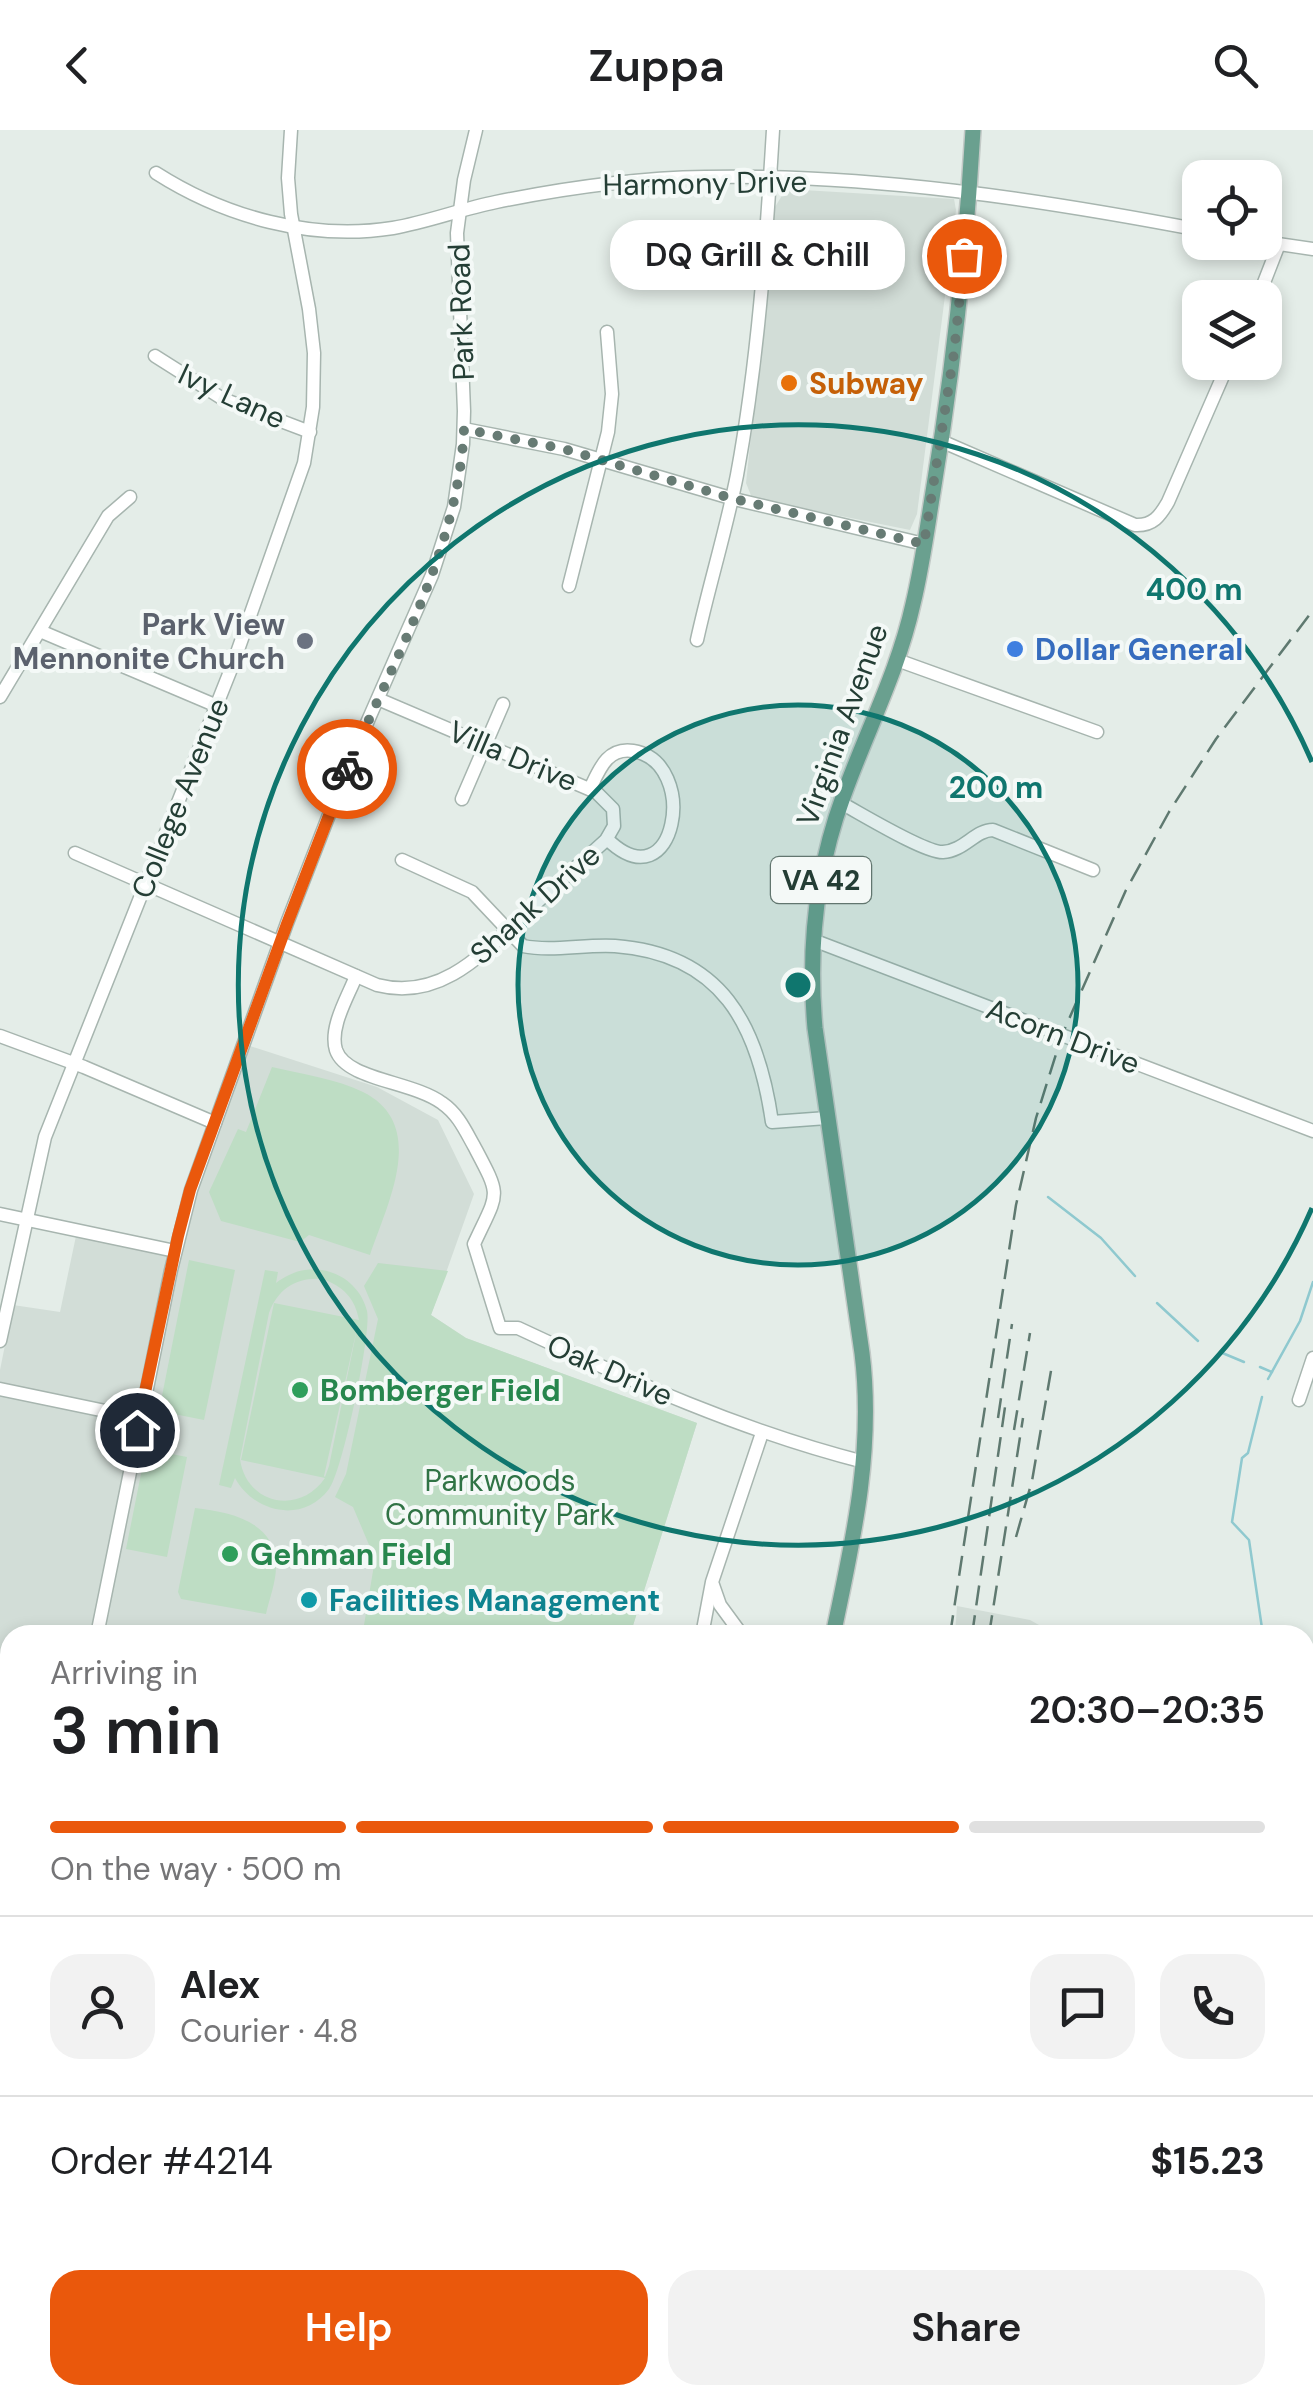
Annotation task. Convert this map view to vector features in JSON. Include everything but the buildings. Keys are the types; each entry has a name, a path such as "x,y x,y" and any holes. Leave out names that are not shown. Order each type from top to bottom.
{"main road":[{"name":"VA 42","path":"970,190 974,130"},
{"name":"Virginia Avenue","path":"835,1625 856,1525 864,1462 863,1366 813,1008 814,940 822,874 840,803 897,660 913,606 962,289 970,190"}],"street":[{"name":"College Avenue","path":"0,1341 39,1155 216,706 292,503 310,432 314,391 312,334 288,178 292,130"},
{"name":"Park Road","path":"99,1625 190,1190 348,766 442,547 454,507 464,429 457,251 476,130"},
{"path":"697,640 732,499 760,321 773,130"},
{"name":"Harmony Drive","path":"156,174 221,208 254,219 315,230 375,230 549,191 704,177 970,190 1182,227"},
{"path":"1282,244 1313,249"},
{"path":"569,586 603,460 612,394 607,332"},
{"name":"Ivy Lane","path":"155,356 224,399 310,432"},
{"path":"941,441 1135,525 1154,521 1168,502 1222,380"},
{"path":"464,429 603,460 732,499 924,544"},
{"path":"0,697 108,516 130,497"},
{"path":"40,630 216,706"},
{"path":"897,660 1097,732"},
{"name":"Villa Drive","path":"378,698 604,797 613,809 614,826 607,839"},
{"path":"462,798 503,704"},
{"path":"590,789 604,760 626,750 654,759 670,782 670,830 662,848 647,857 636,857 623,853 607,839"},
{"path":"840,803 938,852 963,848 985,830 994,830 1093,870"},
{"name":"Shank Drive","path":"75,853 356,976 397,989 430,985 460,971 607,839"},
{"path":"402,860 468,888 506,931 526,947 628,948 667,956 695,970 722,992 745,1023 759,1060 772,1122 827,1118"},
{"name":"Acorn Drive","path":"814,940 1313,1131"},
{"name":"Oak Drive","path":"356,976 335,1034 341,1060 353,1071 415,1088 447,1106 461,1122 495,1186 495,1199 474,1244 500,1328 518,1328 648,1388 762,1433 864,1462"},
{"path":"0,1036 215,1122"},
{"path":"0,1214 175,1250"},
{"path":"1299,1400 1313,1358"},
{"path":"0,1389 140,1418"},
{"path":"704,1625 712,1582 762,1433"},
{"path":"712,1582 720,1605 735,1625"}],"shaded area":[{"path":"786,189 954,199 956,210 917,514 910,530 752,498 746,483 775,207"},
{"path":"250,1046 377,1087 438,1120 474,1194 431,1315 466,1338 697,1423 633,1625 0,1625 0,1370 13,1305 60,1312 76,1236 180,1257 191,1209"},
{"path":"957,1606 1039,1625 956,1625"}],"green space":[{"path":"272,1067 353,1087 383,1106 394,1124 399,1145 398,1167 370,1255 309,1235 300,1242 221,1221 209,1192 238,1129 246,1132"},
{"path":"189,1260 235,1270 204,1420 159,1411"},
{"name":"Parkwoods Community Park","path":"378,1263 448,1271 431,1315 466,1338 697,1423 633,1625 364,1625 375,1559 353,1507 335,1497 346,1474 378,1319 364,1286"},
{"name":"Bomberger Field","path":"311,1269 339,1276 362,1299 367,1324 361,1372 335,1478 318,1500 293,1510 266,1506 243,1490 235,1478 231,1488 219,1485 265,1270 278,1272 276,1283","holes":["322,1279 347,1294 359,1320 274,1303 289,1286 304,1280","274,1303 241,1460 325,1478 314,1490 288,1501 263,1495 244,1474 240,1459","358,1324 329,1466 325,1477"]},
{"path":"146,1449 187,1457 167,1557 126,1549"},
{"name":"Gehman Field","path":"195,1508 249,1522 269,1539 276,1567 266,1614 181,1599 178,1592"}],"waterway":[{"path":"1048,1197 1101,1238 1135,1276"},
{"path":"1268,1379 1300,1321 1313,1282"},
{"path":"1157,1303 1198,1341"},
{"path":"1220,1352 1244,1362"},
{"path":"1260,1367 1272,1372"},
{"path":"1262,1397 1248,1453 1242,1458 1232,1522 1249,1540 1262,1625"}],"railway":[{"path":"952,1625 1016,1205 1036,1118 1062,1035 1126,890 1169,812 1216,739 1313,610"},
{"path":"998,1418 1012,1324"},
{"path":"1014,1430 1030,1333"},
{"path":"1016,1537 1032,1481 1052,1365"},
{"path":"973,1625 1005,1407"},
{"path":"991,1625 1023,1418"}],"way so far":[{"path":"347,769 442,547 454,507 464,429 564,449 734,499 924,544 954,353 964,256"}],"place":[{"name":"DQ Grill & Chill","path":"964,256"},
{"name":"Subway","path":"789,383"},
{"name":"Park View Mennonite Church","path":"305,641"},
{"name":"Dollar General","path":"1015,649"},
{"name":"Bomberger Field","path":"300,1390"},
{"name":"Gehman Field","path":"230,1554"},
{"name":"Facilities Management","path":"309,1600"}],"route":[{"path":"137,1430 190,1190 347,769"}]}
